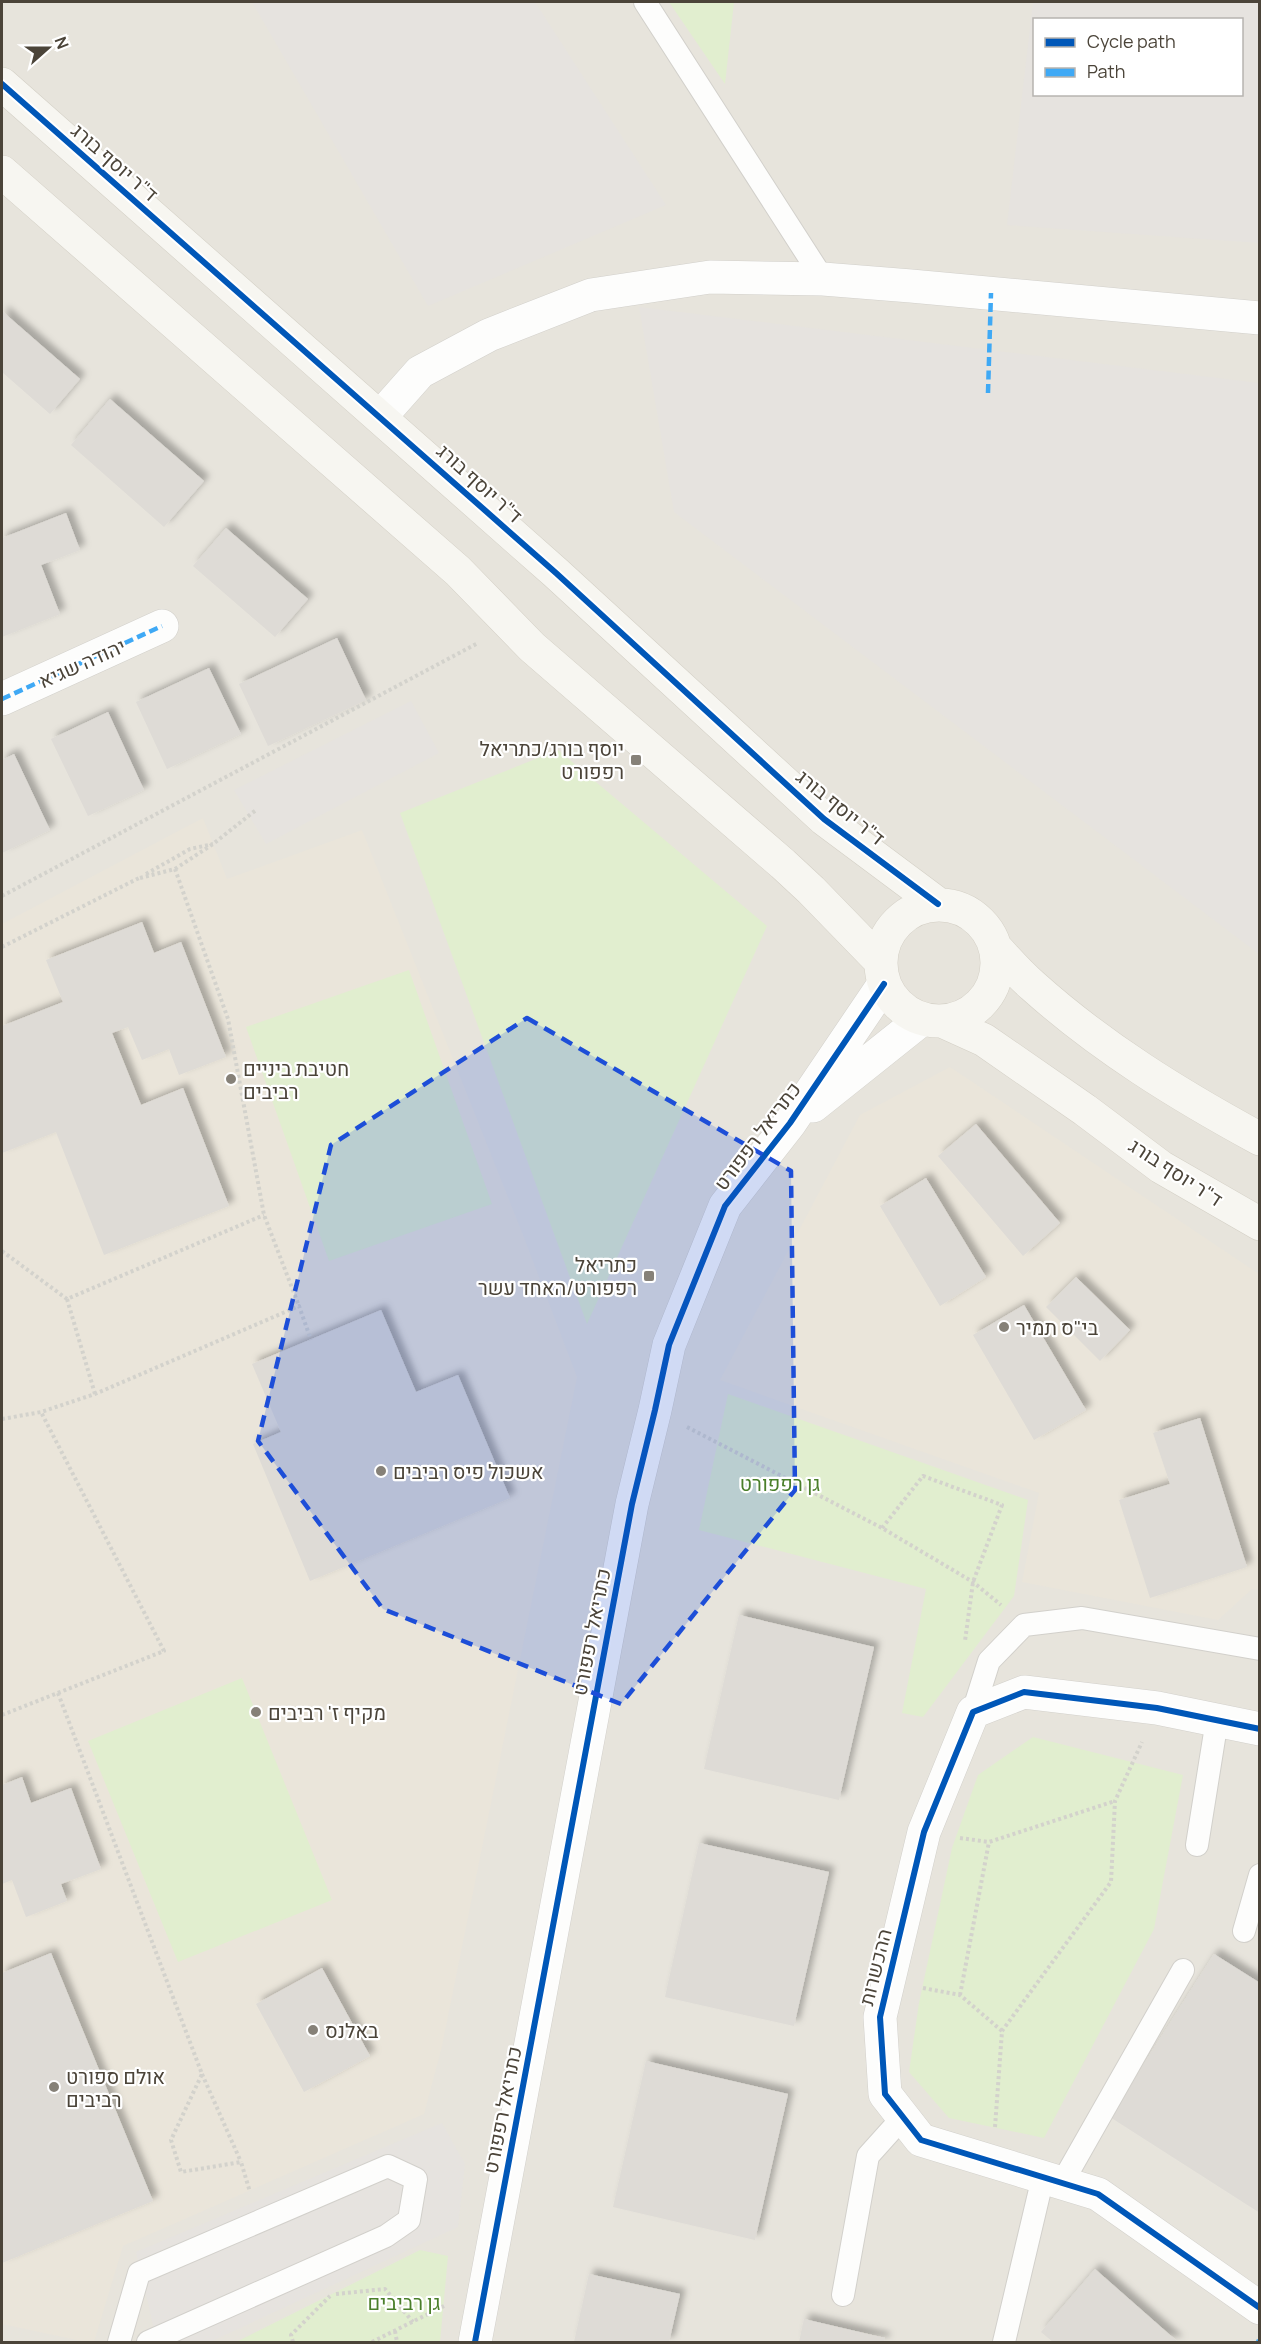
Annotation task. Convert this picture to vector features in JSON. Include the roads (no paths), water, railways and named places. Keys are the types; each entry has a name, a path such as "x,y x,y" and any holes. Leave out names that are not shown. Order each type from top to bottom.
{"street":[{"name":"ד\"ר יוסף בורג","path":"2,84 381,416 824,819 938,904"},
{"path":"2,172 458,571 532,647 811,890 882,972 892,999 906,1011 932,1020 959,1018 974,1010 987,997 994,981 997,964 995,947 987,929 974,916 957,907 938,904 921,906 905,915 892,927 883,943 882,972"},
{"path":"381,416 420,372 489,335 591,295 710,277 823,279 1260,318"},
{"name":"יהודה שגיא","path":"2,699 162,626"},
{"path":"995,947 1031,985 1121,1057 1200,1106 1260,1139"},
{"name":"כתריאל רפפורט","path":"474,2343 632,1504 669,1345 725,1206 790,1124 882,972"},
{"name":"ד\"ר יוסף בורג","path":"932,1020 984,1040 1085,1110 1161,1167 1260,1224"},
{"name":"כתריאל רפפורט","path":"790,1124 932,1020"},
{"path":"973,1712 1024,1692 1157,1708 1260,1729"},
{"name":"ההכשרות","path":"973,1712 924,1832 880,2017 885,2094 921,2140 1098,2194 1260,2308"}],"lane":[{"path":"645,2 823,279"},
{"path":"973,1712 989,1661 1024,1625 1082,1618 1260,1649"},
{"path":"1197,1845 1217,1720"},
{"path":"1244,1931 1260,1875"},
{"path":"1004,2343 1053,2180 1183,1970"},
{"path":"843,2295 868,2156 903,2117"},
{"path":"119,2343 139,2273 388,2166 417,2179 409,2220 386,2236 148,2343"}],"place":[{"name":"יוסף בורג/כתריאל רפפורט","path":"636,760"},
{"name":"חטיבת ביניים רביבים","path":"231,1079"},
{"name":"כתריאל רפפורט/האחד עשר","path":"649,1276"},
{"name":"בי\"ס תמיר","path":"1004,1327"},
{"name":"אשכול פיס רביבים","path":"381,1471"},
{"name":"מקיף ז' רביבים","path":"256,1712"},
{"name":"באלנס","path":"313,2030"},
{"name":"אולם ספורט רביבים","path":"54,2087"}],"park label":[{"name":"גן רפפורט","path":"780,1483"},
{"name":"גן רביבים","path":"404,2302"}]}
